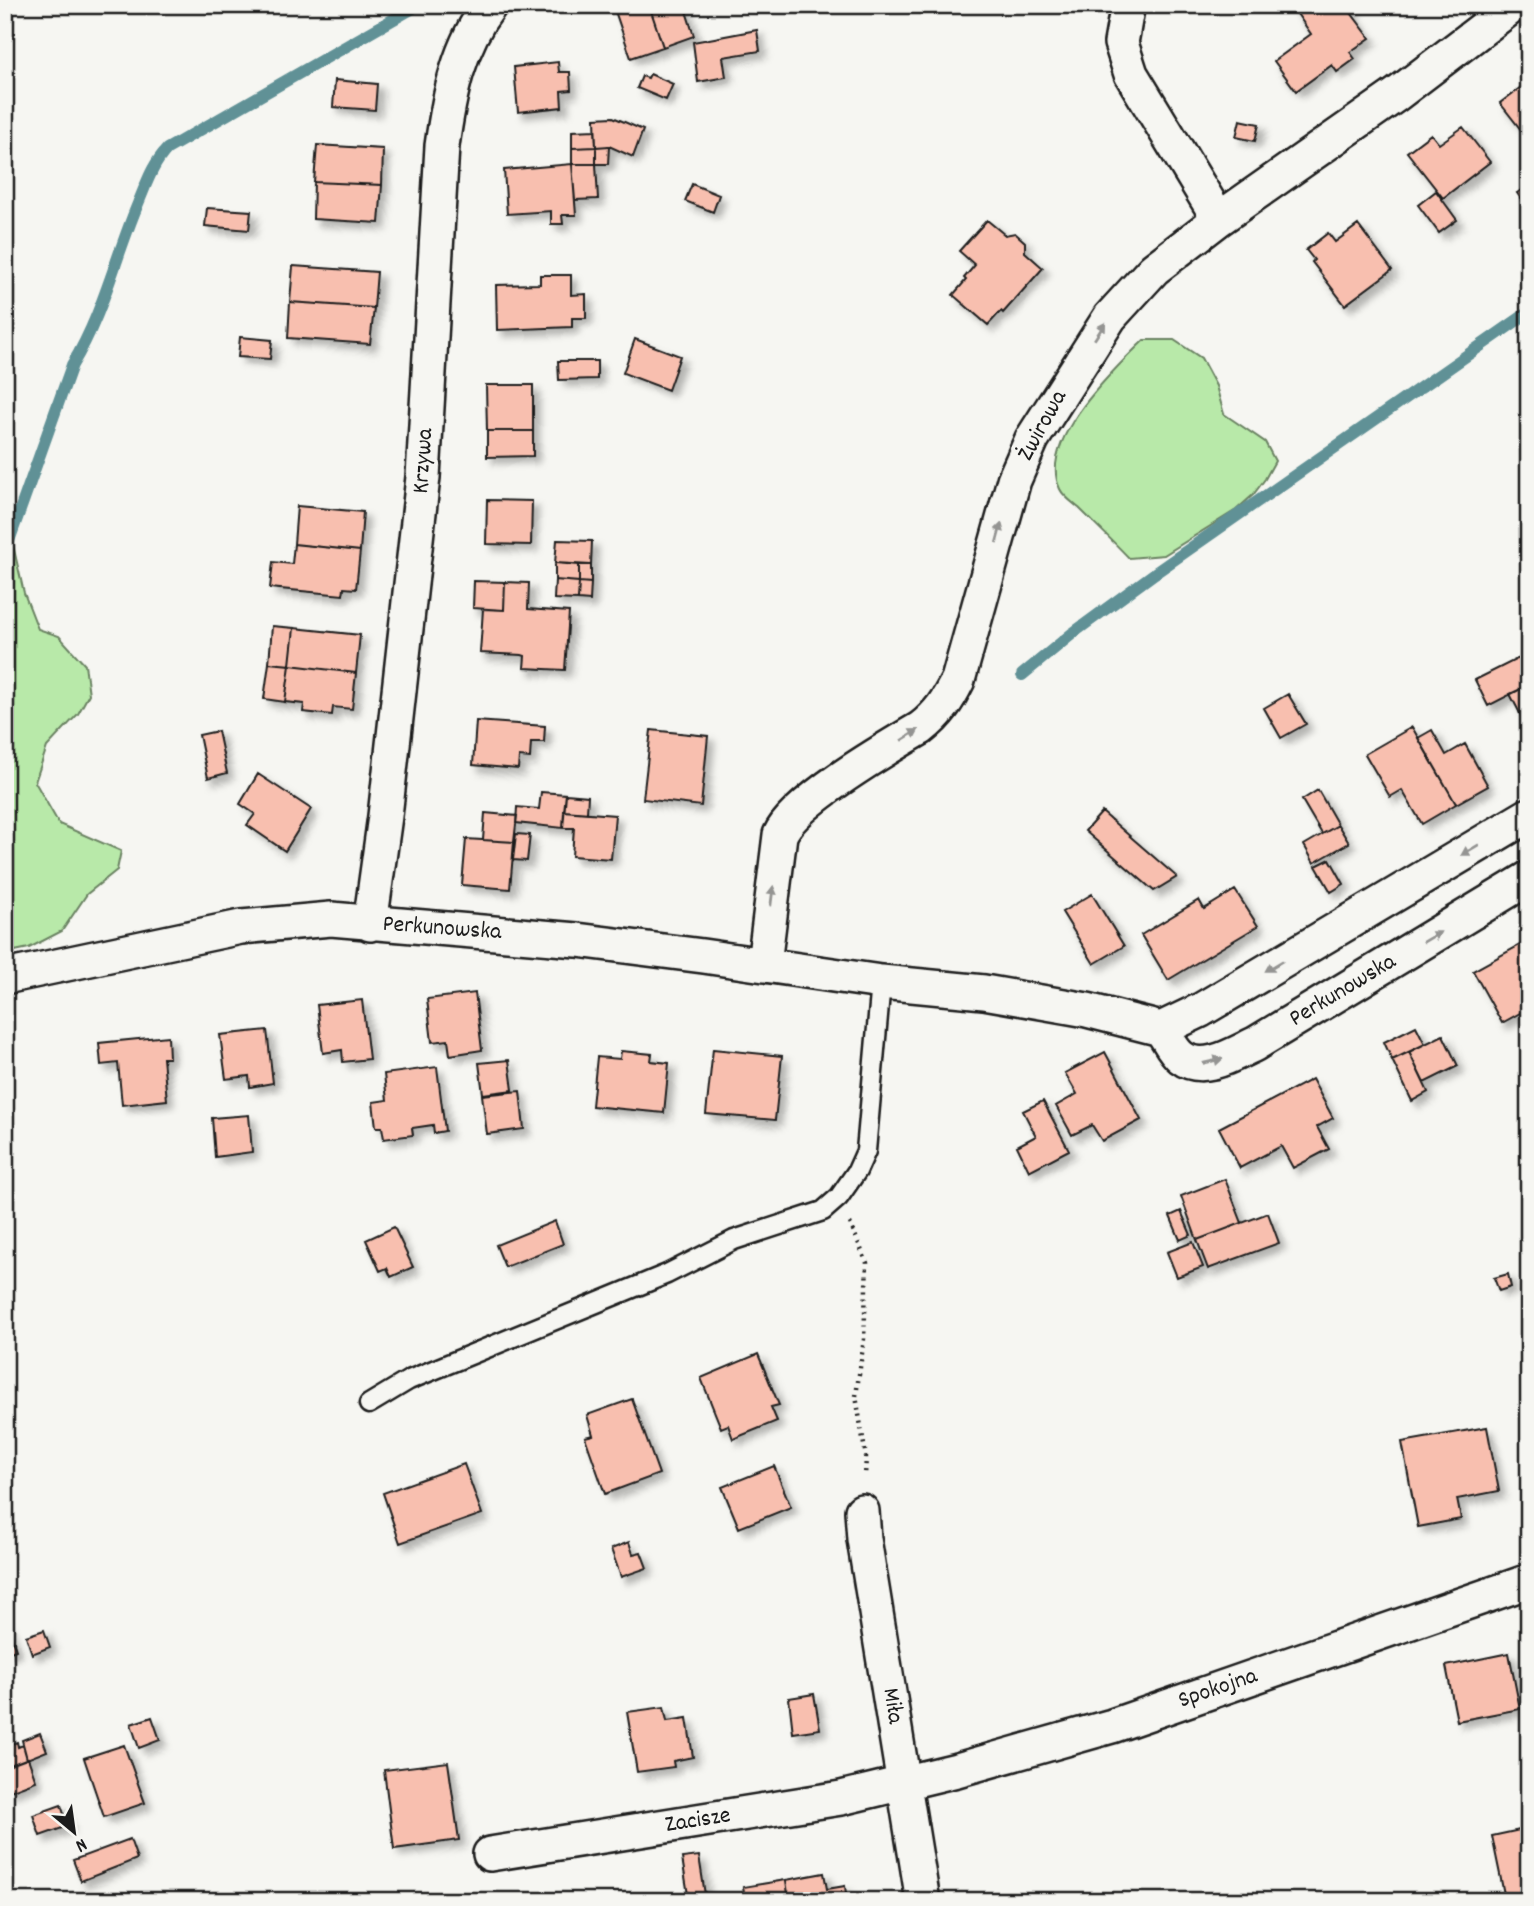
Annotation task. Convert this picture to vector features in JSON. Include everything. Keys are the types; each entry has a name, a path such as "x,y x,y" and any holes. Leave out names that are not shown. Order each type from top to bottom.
{"street":[{"name":"Krzywa","path":"370,924 385,816 423,477 442,146 448,103 458,65 480,18 490,5"},
{"name":"Żwirowa","path":"764,964 780,835 785,824 812,800 921,728 935,717 947,702 958,680 1014,480 1032,439 1110,317 1154,269 1514,5"},
{"path":"1127,9 1121,43 1131,74 1219,219"},
{"path":"1161,1029 1201,1010 1529,815"},
{"name":"Perkunowska","path":"5,977 241,927 331,919 578,940 881,982 985,992 1087,1010 1161,1029 1181,1057 1203,1064 1220,1060 1255,1044 1529,878"},
{"name":"Miła","path":"862,1511 864,1539 923,1901"},
{"name":"Spokojna","path":"904,1782 957,1770 1112,1726 1529,1581"},
{"name":"Zacisze","path":"490,1854 841,1798 904,1782"}],"lane":[{"path":"369,1404 409,1380 667,1274 734,1240 823,1212 839,1197 857,1171 866,1151 881,982"}],"path":[{"path":"839,1197 867,1263 864,1339 856,1396 866,1457 862,1511"}],"green space":[{"path":"1144,340 1174,340 1201,358 1216,386 1224,414 1265,442 1275,461 1253,495 1236,510 1164,555 1129,558 1063,494 1056,470 1059,450 1082,408"},
{"path":"5,522 9,528 24,593 38,629 59,636 85,665 89,694 78,714 47,747 35,782 59,824 121,851 117,870 87,894 62,931 29,948 5,953"}],"building":[{"path":"613,5 649,5 663,47 631,58"},
{"path":"649,5 684,5 694,36 663,47"},
{"path":"1291,5 1353,5 1349,10 1370,38 1350,52 1355,59 1337,72 1332,65 1296,91 1274,61 1311,34"},
{"path":"757,30 760,51 723,57 726,77 698,82 693,42"},
{"path":"558,62 559,72 570,72 571,90 561,91 562,107 518,112 514,67"},
{"path":"650,74 673,84 666,100 637,88 642,76 648,78"},
{"path":"335,80 377,84 375,110 333,107"},
{"path":"1529,81 1529,140 1500,103"},
{"path":"613,117 643,130 633,157 609,146 596,147 595,118"},
{"path":"1240,120 1259,124 1255,141 1236,137"},
{"path":"1463,127 1490,162 1443,198 1407,152 1431,134 1439,144"},
{"path":"595,130 596,147 572,148 572,131"},
{"path":"317,145 383,149 382,185 314,182"},
{"path":"609,146 608,164 596,164 596,147"},
{"path":"596,147 596,164 572,164 572,148"},
{"path":"572,164 576,215 562,215 563,224 551,224 551,211 507,214 504,170"},
{"path":"572,164 596,164 598,199 575,200"},
{"path":"314,182 382,185 379,223 313,219"},
{"path":"692,184 719,195 713,212 685,201"},
{"path":"1529,185 1529,210 1517,193"},
{"path":"1436,191 1457,220 1439,233 1418,205"},
{"path":"207,208 251,211 249,230 205,226"},
{"path":"987,220 1005,235 1015,233 1025,242 1025,252 1043,268 1003,313 1001,311 988,325 953,295 975,265 959,251"},
{"path":"1358,225 1392,270 1345,305 1306,250 1328,233 1335,242"},
{"path":"293,266 377,272 374,308 290,302"},
{"path":"540,275 571,275 571,295 586,294 586,318 572,318 572,327 497,330 496,285 540,284"},
{"path":"290,302 374,308 370,344 288,338"},
{"path":"240,337 272,340 270,359 238,357"},
{"path":"635,339 680,356 668,390 623,373"},
{"path":"558,361 597,361 597,379 559,380"},
{"path":"486,385 533,385 533,431 487,431"},
{"path":"487,431 533,431 533,456 487,457"},
{"path":"487,500 532,501 531,545 486,544"},
{"path":"297,506 363,512 360,551 294,544"},
{"path":"557,540 592,541 591,565 555,563"},
{"path":"294,544 360,551 356,589 344,588 343,595 270,588 273,562 292,564"},
{"path":"555,563 579,565 579,582 555,580"},
{"path":"579,565 591,565 591,583 579,582"},
{"path":"555,580 579,582 578,600 554,599"},
{"path":"474,581 505,582 504,610 473,608"},
{"path":"505,582 529,583 528,609 569,612 565,670 524,668 525,656 522,655 480,653 483,609 504,610"},
{"path":"579,582 591,583 590,601 578,600"},
{"path":"272,626 294,628 290,665 269,663"},
{"path":"294,628 360,635 356,673 290,665"},
{"path":"1529,653 1529,685 1488,706 1475,680"},
{"path":"269,663 290,665 285,702 264,699"},
{"path":"290,665 356,673 352,709 333,707 332,715 303,712 304,704 285,702"},
{"path":"1529,685 1529,731 1510,694"},
{"path":"1288,694 1306,724 1281,738 1264,708"},
{"path":"476,721 545,726 544,742 531,742 530,758 519,757 518,769 473,765"},
{"path":"1412,727 1456,804 1422,824 1402,790 1390,797 1365,754"},
{"path":"651,730 708,736 701,806 643,799"},
{"path":"1432,730 1446,755 1465,744 1488,786 1456,804 1418,738"},
{"path":"218,731 227,773 208,778 199,735"},
{"path":"258,774 311,809 285,851 247,825 255,814 240,804"},
{"path":"1318,790 1338,825 1322,834 1302,800"},
{"path":"541,792 566,794 563,828 516,823 517,807 539,809"},
{"path":"566,794 588,796 587,813 564,811"},
{"path":"564,811 615,815 611,859 572,856 574,828 563,828"},
{"path":"1102,812 1177,877 1154,891 1085,831"},
{"path":"485,813 517,816 514,842 483,840"},
{"path":"1338,825 1349,843 1314,863 1304,845"},
{"path":"516,834 530,835 527,861 513,860"},
{"path":"466,839 514,842 510,889 462,885"},
{"path":"1330,859 1344,884 1331,892 1316,866"},
{"path":"1235,890 1258,926 1168,980 1141,935 1199,900 1204,909"},
{"path":"1092,894 1124,946 1094,964 1062,912"},
{"path":"1529,940 1529,1008 1502,1023 1473,971"},
{"path":"475,993 482,1050 450,1055 448,1040 432,1042 427,999"},
{"path":"362,1000 369,1059 343,1062 342,1050 323,1053 317,1005"},
{"path":"1416,1026 1425,1044 1392,1060 1384,1042"},
{"path":"267,1030 273,1083 250,1087 249,1076 226,1079 220,1035"},
{"path":"1443,1035 1458,1066 1424,1083 1409,1052"},
{"path":"168,1036 169,1058 163,1058 167,1100 122,1105 118,1063 101,1065 99,1043"},
{"path":"713,1049 782,1056 775,1120 706,1114"},
{"path":"621,1051 652,1054 651,1061 669,1063 664,1113 592,1106 597,1057 620,1059"},
{"path":"1105,1052 1141,1120 1102,1141 1092,1125 1072,1135 1056,1106 1077,1094 1065,1073"},
{"path":"1409,1052 1428,1092 1412,1101 1392,1060"},
{"path":"509,1060 513,1090 483,1094 479,1063"},
{"path":"437,1067 445,1131 434,1133 433,1125 412,1128 413,1135 384,1139 382,1127 376,1127 373,1102 387,1100 384,1074"},
{"path":"1312,1079 1333,1118 1317,1127 1329,1149 1293,1168 1281,1146 1240,1168 1219,1128"},
{"path":"520,1091 524,1129 487,1134 482,1095"},
{"path":"1043,1101 1069,1150 1029,1171 1017,1146 1036,1136 1023,1111"},
{"path":"249,1115 252,1152 215,1157 212,1118"},
{"path":"1225,1179 1242,1223 1197,1240 1181,1196"},
{"path":"1181,1211 1191,1235 1180,1240 1170,1216"},
{"path":"1268,1213 1279,1243 1208,1269 1197,1240"},
{"path":"555,1221 563,1244 505,1267 496,1245"},
{"path":"394,1227 413,1267 391,1277 387,1268 380,1271 366,1240"},
{"path":"1193,1242 1203,1267 1177,1277 1167,1252"},
{"path":"1508,1274 1511,1287 1499,1291 1494,1278"},
{"path":"758,1354 779,1405 771,1407 777,1421 733,1439 728,1425 721,1428 701,1378"},
{"path":"632,1399 659,1474 605,1494 585,1437 593,1435 587,1415"},
{"path":"1487,1427 1499,1491 1457,1499 1461,1519 1418,1527 1402,1442"},
{"path":"464,1464 482,1514 400,1543 383,1493"},
{"path":"774,1466 791,1507 739,1528 722,1487"},
{"path":"629,1542 633,1554 641,1552 647,1568 621,1577 611,1549"},
{"path":"5,1620 16,1650 5,1654"},
{"path":"44,1630 50,1647 32,1654 26,1636"},
{"path":"1509,1653 1520,1709 1457,1721 1446,1666"},
{"path":"814,1694 820,1729 793,1733 789,1698"},
{"path":"664,1707 667,1721 687,1718 693,1757 673,1761 674,1767 637,1772 627,1712"},
{"path":"152,1717 160,1740 139,1748 131,1724"},
{"path":"40,1733 47,1751 27,1759 22,1740"},
{"path":"17,1742 18,1747 23,1745 27,1759 5,1767 5,1746"},
{"path":"124,1745 145,1803 104,1817 84,1758"},
{"path":"28,1758 36,1781 10,1791 8,1786 5,1787 5,1767"},
{"path":"448,1762 459,1840 394,1849 384,1770"},
{"path":"61,1805 68,1826 40,1836 33,1815"},
{"path":"1529,1828 1529,1901 1492,1901 1492,1897 1504,1894 1492,1836"},
{"path":"130,1839 137,1859 81,1881 73,1860"},
{"path":"699,1856 706,1901 689,1901 682,1858"},
{"path":"824,1873 827,1889 845,1886 847,1901 789,1901 786,1880"},
{"path":"786,1880 789,1901 742,1901 745,1900 743,1887"}],"waterway":[{"path":"5,552 72,365 92,327 137,206 162,155 167,149 413,8"},
{"path":"1022,675 1073,633 1155,573 1529,312"}]}
